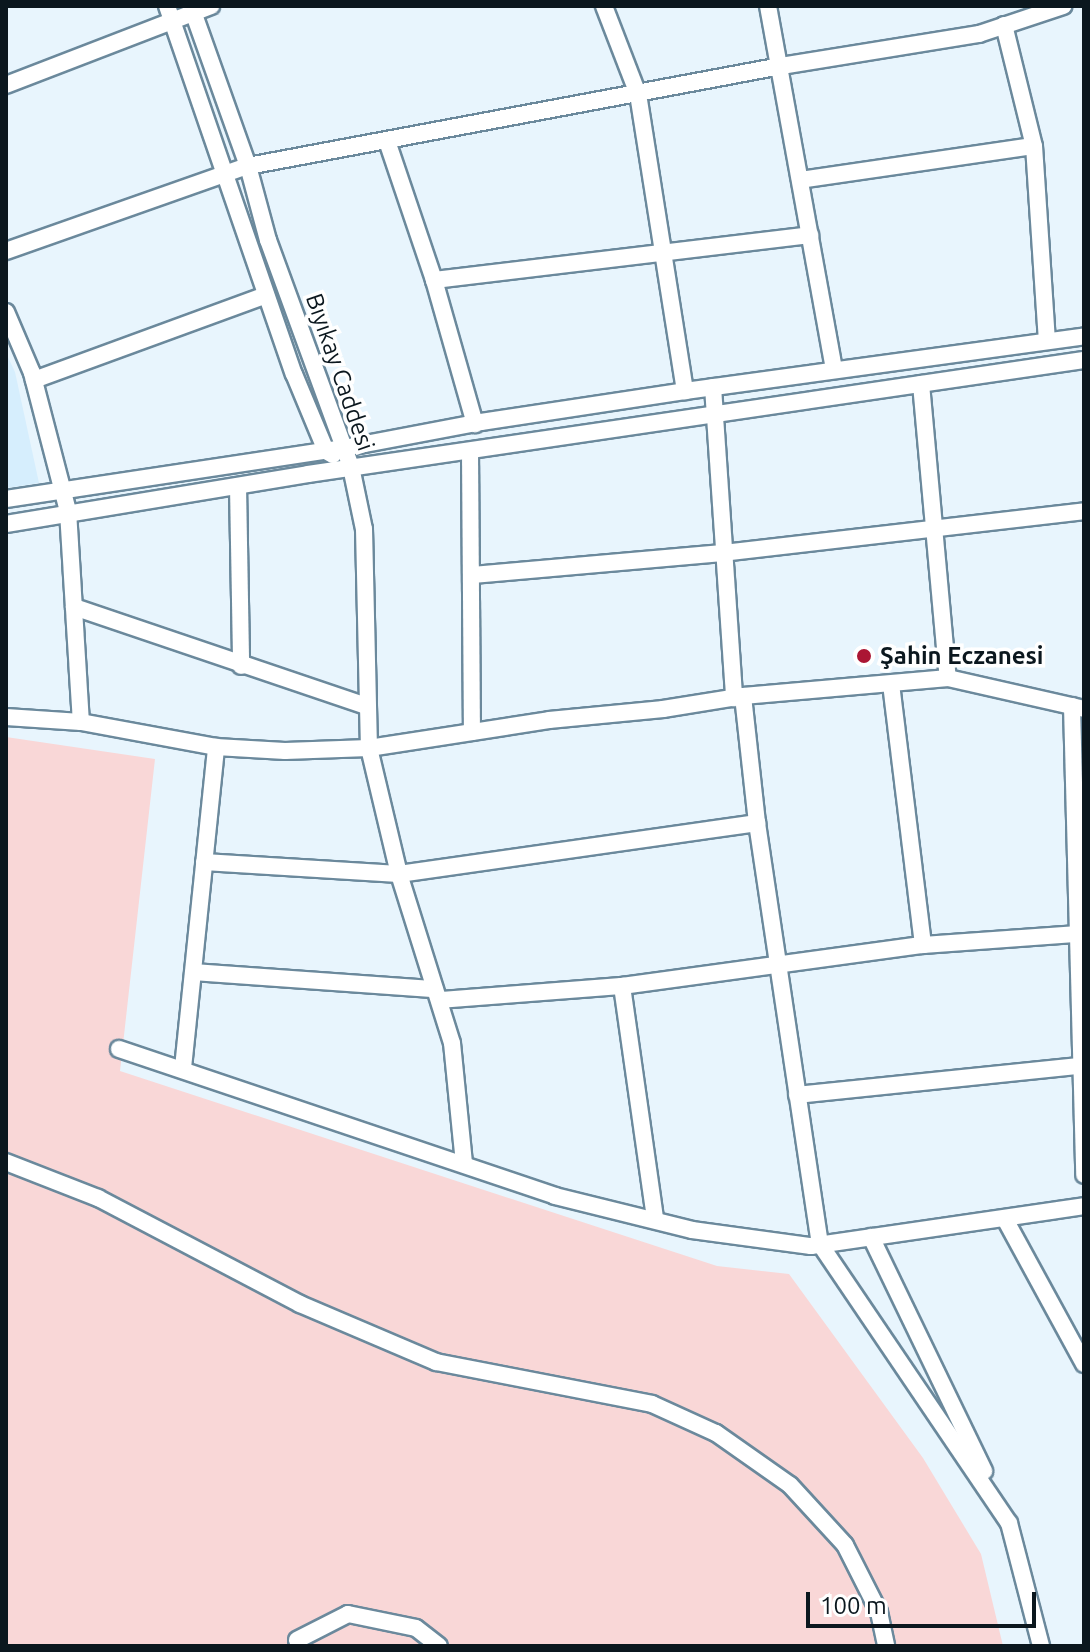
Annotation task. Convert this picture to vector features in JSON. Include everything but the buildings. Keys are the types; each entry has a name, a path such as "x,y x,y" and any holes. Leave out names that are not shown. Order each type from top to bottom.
{"street":[{"path":"6,85 170,13 211,6"},
{"path":"604,6 638,94 685,391"},
{"path":"768,6 834,369"},
{"path":"6,251 248,166 781,66 979,34 1063,6"},
{"name":"Bıyıkay Caddesi","path":"192,10 248,166 268,240 351,467"},
{"name":"Bıyıkay Caddesi","path":"170,13 266,295 326,451 351,467"},
{"path":"1004,25 1034,146 1047,341"},
{"path":"387,141 434,280 475,424"},
{"path":"800,180 1034,146"},
{"path":"434,280 810,235"},
{"path":"34,380 266,295"},
{"path":"6,312 34,380 68,511 81,722"},
{"path":"6,499 326,451 685,391 1084,336"},
{"path":"6,524 68,511 351,467 1084,360"},
{"path":"921,384 948,678"},
{"path":"713,387 723,553 738,697 820,1244 1009,1523"},
{"path":"470,452 472,732"},
{"path":"351,467 364,529 369,748 399,874 452,1043 464,1164"},
{"path":"238,486 241,666"},
{"path":"472,575 723,553 1084,511"},
{"path":"74,607 366,706"},
{"path":"6,717 81,722 216,747 285,751 369,748 738,697 948,678 1078,707 1075,934 1084,1175"},
{"path":"891,684 923,945"},
{"path":"183,1068 216,747"},
{"path":"204,862 399,874 757,823"},
{"path":"194,972 437,994 622,986 778,962 923,945 1075,934"},
{"path":"622,986 655,1218"},
{"path":"119,1049 183,1068 555,1196 655,1218 692,1230 820,1244 1084,1206"},
{"path":"797,1095 1079,1066"},
{"path":"6,1162 98,1198 300,1304 436,1362 652,1404 716,1433 790,1485 845,1545 879,1612 886,1646"},
{"path":"1005,1219 1084,1364"},
{"path":"871,1237 1009,1523 1041,1646"},
{"path":"297,1640 348,1614 416,1628 439,1646"}],"shaded area":[{"path":"6,353 15,372 39,483 6,488"},
{"path":"6,737 155,759 120,1071 717,1266 789,1274 923,1458 981,1554 1003,1646 6,1646"}],"place":[{"name":"Şahin Eczanesi","path":"864,656"}]}
